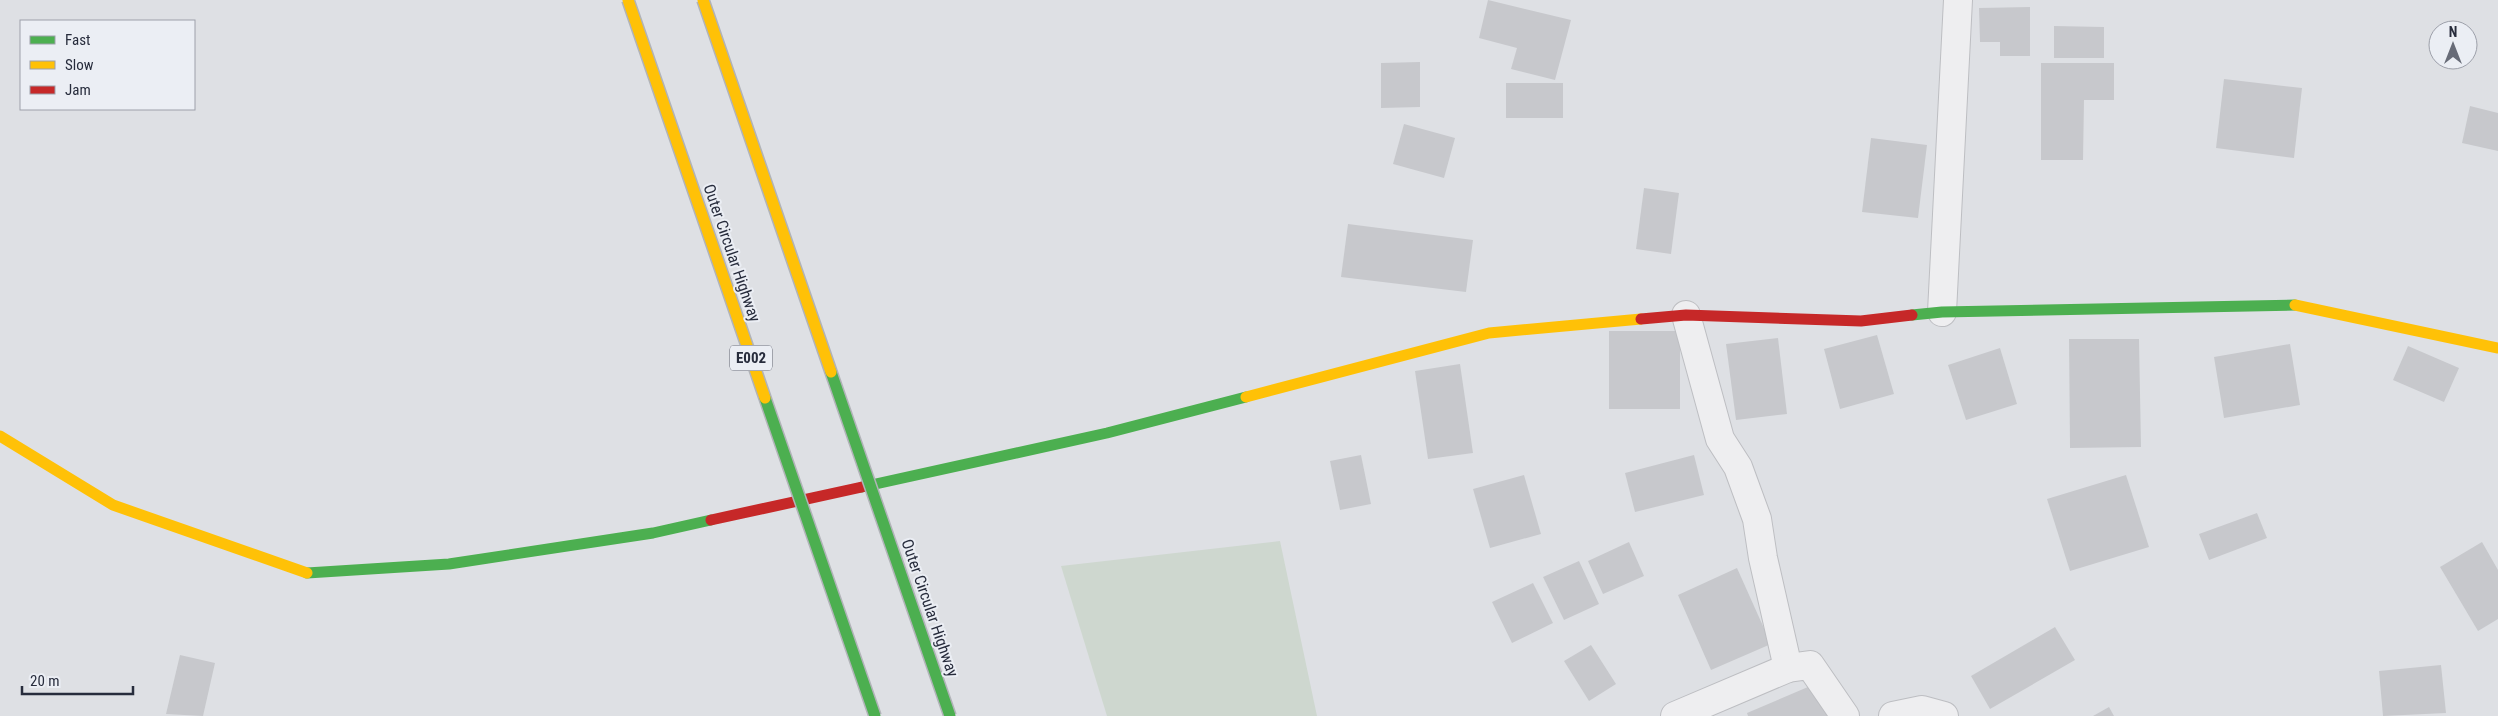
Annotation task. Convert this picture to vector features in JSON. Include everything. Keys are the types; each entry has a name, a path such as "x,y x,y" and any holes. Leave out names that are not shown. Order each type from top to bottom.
{"main road":[{"name":"Outer Circular Highway","path":"628,0 875,716"},
{"name":"Outer Circular Highway","path":"703,0 950,716"},
{"path":"0,436 113,505 303,573 449,564 653,533 1068,441 1489,333 1686,315 1861,321 1942,312 2301,305 2498,348"}],"street":[{"path":"1942,312 1958,0"},
{"path":"1686,315 1720,439 1738,466 1757,519 1763,558 1788,668"},
{"path":"1675,716 1788,668 1810,665 1845,716"},
{"path":"1893,716 1922,710 1944,716"}],"shaded area":[{"path":"1280,541 1317,716 1107,716 1061,566"}],"building":[{"path":"1488,0 1571,20 1555,80 1511,69 1517,48 1479,38"},
{"path":"2030,7 2030,56 2000,56 2000,42 1980,42 1979,8"},
{"path":"2054,26 2104,27 2104,58 2054,58"},
{"path":"1420,62 1420,107 1381,108 1381,63"},
{"path":"2041,63 2114,63 2114,100 2084,100 2083,160 2041,160"},
{"path":"2224,79 2302,88 2294,158 2216,148"},
{"path":"1506,83 1563,83 1563,118 1506,118"},
{"path":"2470,106 2498,113 2498,151 2462,143"},
{"path":"1404,124 1455,138 1444,178 1393,164"},
{"path":"1871,138 1927,145 1918,218 1862,212"},
{"path":"1644,188 1679,193 1671,254 1636,249"},
{"path":"1348,224 1473,240 1466,292 1341,277"},
{"path":"1609,331 1680,331 1680,409 1609,409"},
{"path":"1877,335 1894,394 1840,409 1824,349"},
{"path":"1778,338 1787,414 1736,420 1726,344"},
{"path":"2069,339 2139,339 2141,447 2070,448"},
{"path":"2290,344 2300,405 2224,418 2214,357"},
{"path":"2408,346 2459,368 2444,402 2393,380"},
{"path":"2000,348 2017,404 1966,420 1948,365"},
{"path":"1460,364 1473,453 1428,459 1415,371"},
{"path":"1361,455 1371,504 1340,510 1330,461"},
{"path":"1694,455 1704,495 1635,512 1625,473"},
{"path":"1524,475 1541,534 1490,548 1473,489"},
{"path":"2126,475 2149,547 2070,571 2047,499"},
{"path":"2257,513 2267,538 2209,560 2199,534"},
{"path":"1629,542 1644,576 1603,594 1588,561"},
{"path":"2482,542 2498,570 2498,619 2478,631 2440,567"},
{"path":"1579,561 1599,604 1564,620 1543,577"},
{"path":"1737,568 1771,644 1711,670 1678,595"},
{"path":"1533,583 1553,623 1512,643 1492,602"},
{"path":"2055,627 2075,660 1990,709 1971,676"},
{"path":"1591,645 1616,684 1589,701 1564,661"},
{"path":"180,655 215,663 203,716 166,714"},
{"path":"2441,665 2446,713 2383,716 2379,671"},
{"path":"1815,684 1828,716 1748,716 1747,713"},
{"path":"2109,707 2114,716 2093,716"}],"traffic: fast":[{"path":"1912,315 1942,312 2295,305"},
{"path":"831,372 950,716"},
{"path":"862,487 1107,433 1246,397"},
{"path":"765,398 875,716"},
{"path":"307,573 449,564 653,533 711,520"}],"traffic: slow":[{"path":"628,0 765,398"},
{"path":"703,0 831,372"},
{"path":"2295,305 2498,348"},
{"path":"1246,397 1489,333 1641,319"},
{"path":"0,436 113,505 307,573"}],"traffic: jam":[{"path":"1641,319 1686,315 1861,321 1912,315"},
{"path":"711,520 862,487"}]}
